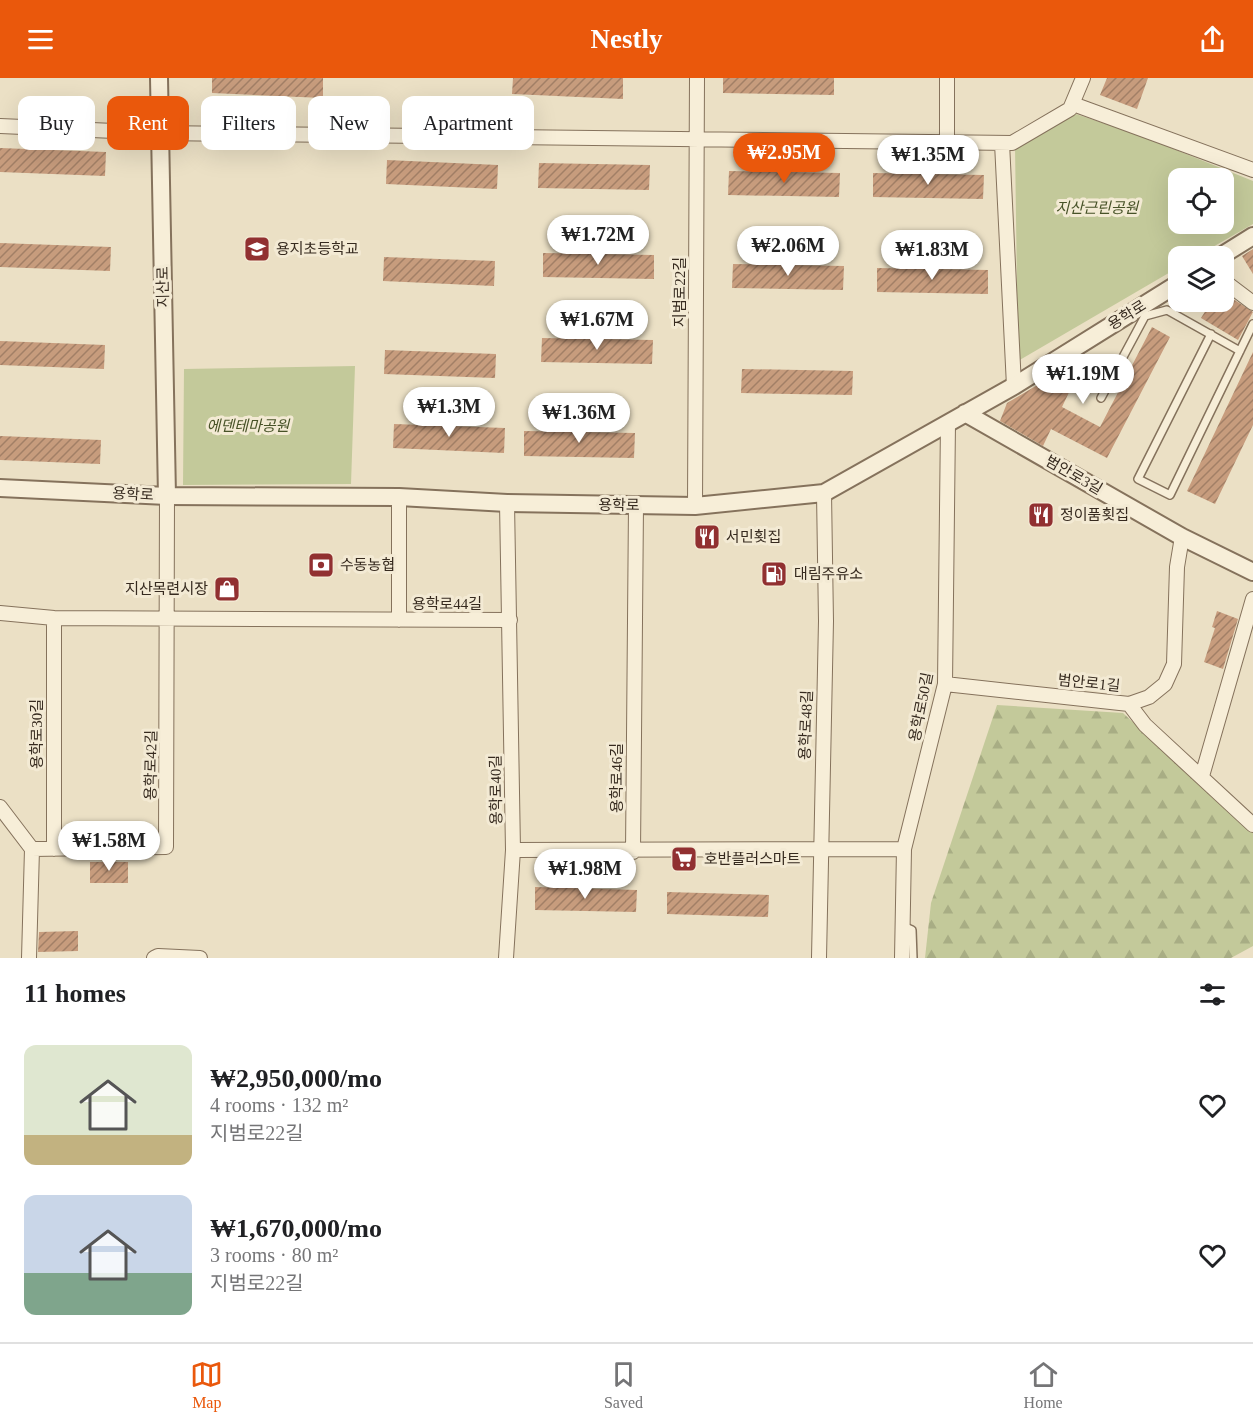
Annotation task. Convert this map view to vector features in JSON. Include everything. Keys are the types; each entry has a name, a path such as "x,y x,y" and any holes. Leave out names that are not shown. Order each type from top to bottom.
{"street":[{"name":"지산로","path":"159,78 159,96"},
{"name":"지범로22길","path":"695,506 697,78"},
{"path":"947,78 947,142"},
{"path":"189,133 1012,143 1070,109 1083,78"},
{"path":"1073,104 1253,170"},
{"path":"0,126 107,131"},
{"path":"1002,143 1014,386"},
{"name":"지산로","path":"160,150 167,496"},
{"path":"1234,248 1253,236"},
{"path":"1234,289 1253,303"},
{"name":"용학로","path":"0,488 167,496 399,497 507,503 695,506 824,493 1014,386 1168,290"},
{"name":"범안로3길","path":"965,413 1182,537 1253,572"},
{"name":"용학로50길","path":"902,958 904,849 945,684 948,423"},
{"name":"용학로48길","path":"819,958 819,851 826,621 824,493"},
{"name":"용학로42길","path":"32,849 166,847 169,620 167,496"},
{"name":"용학로44길","path":"399,497 399,620 510,620"},
{"name":"용학로40길","path":"506,958 513,850 507,503"},
{"name":"용학로46길","path":"633,852 636,505"},
{"path":"1130,704 1149,697 1165,684 1174,664 1177,567 1182,537"},
{"path":"1202,777 1247,646 1253,599"},
{"path":"0,613 54,618 399,620"},
{"name":"용학로30길","path":"54,618 54,849"},
{"name":"범안로1길","path":"945,684 1130,704 1145,725 1253,823"},
{"path":"0,807 32,849 29,958"},
{"path":"513,850 633,852 904,849"},
{"path":"154,958 158,956 200,958"}],"lane":[{"path":"1101,398 1145,316 1167,310 1240,351"},
{"path":"1211,334 1138,479 1170,495 1253,324"},
{"path":"903,926 912,930 913,958"}],"green space":[{"name":"지산근린공원","path":"1076,114 1144,137 1221,168 1168,168 1168,234 1234,234 1234,173 1253,181 1253,224 1214,246 1168,246 1168,273 1018,361 1015,146"},
{"name":"에덴테마공원","path":"355,366 351,484 183,485 184,369"},
{"path":"997,705 1123,713 1253,833 1253,946 1231,958 925,958 931,903"}],"building":[{"path":"212,78 323,78 323,96 212,93"},
{"path":"513,78 623,78 623,99 512,94"},
{"path":"723,78 834,78 834,95 723,93"},
{"path":"1107,78 1148,78 1137,109 1100,95"},
{"path":"0,148 106,152 105,176 0,172"},
{"path":"387,160 498,165 497,189 386,184"},
{"path":"539,163 650,165 649,190 538,188"},
{"path":"729,171 840,173 839,197 728,195"},
{"path":"873,173 984,175 983,199 873,197"},
{"path":"0,243 111,247 110,271 0,267"},
{"path":"1253,249 1253,274 1242,256"},
{"path":"543,253 654,255 654,279 543,277"},
{"path":"384,257 495,261 494,286 383,281"},
{"path":"733,264 844,266 843,290 732,288"},
{"path":"877,268 988,270 988,294 877,292"},
{"path":"1234,300 1253,312 1238,340 1201,318 1205,312 1234,312"},
{"path":"1152,327 1170,337 1107,458 1051,429 1043,446 1000,421 1007,403 1056,374 1073,384 1062,407 1100,427"},
{"path":"542,338 653,340 652,364 541,362"},
{"path":"0,341 105,345 104,369 0,365"},
{"path":"385,350 496,354 495,378 384,374"},
{"path":"1253,352 1253,425 1215,504 1187,491"},
{"path":"742,369 853,371 852,395 741,393"},
{"path":"394,424 505,428 504,453 393,448"},
{"path":"524,431 635,433 634,458 524,456"},
{"path":"0,436 101,440 100,464 0,460"},
{"path":"1217,611 1238,619 1223,669 1204,662 1215,628 1212,627"},
{"path":"90,862 128,862 128,883 90,883"},
{"path":"535,887 637,890 636,912 535,910"},
{"path":"667,892 769,895 768,917 667,914"},
{"path":"78,931 78,951 38,952 39,932"}],"place":[{"name":"용지초등학교","path":"257,249"},
{"name":"정이품횟집","path":"1041,515"},
{"name":"서민횟집","path":"707,537"},
{"name":"수동농협","path":"321,565"},
{"name":"대림주유소","path":"774,574"},
{"name":"지산목련시장","path":"227,589"},
{"name":"호반플러스마트","path":"684,859"}]}
